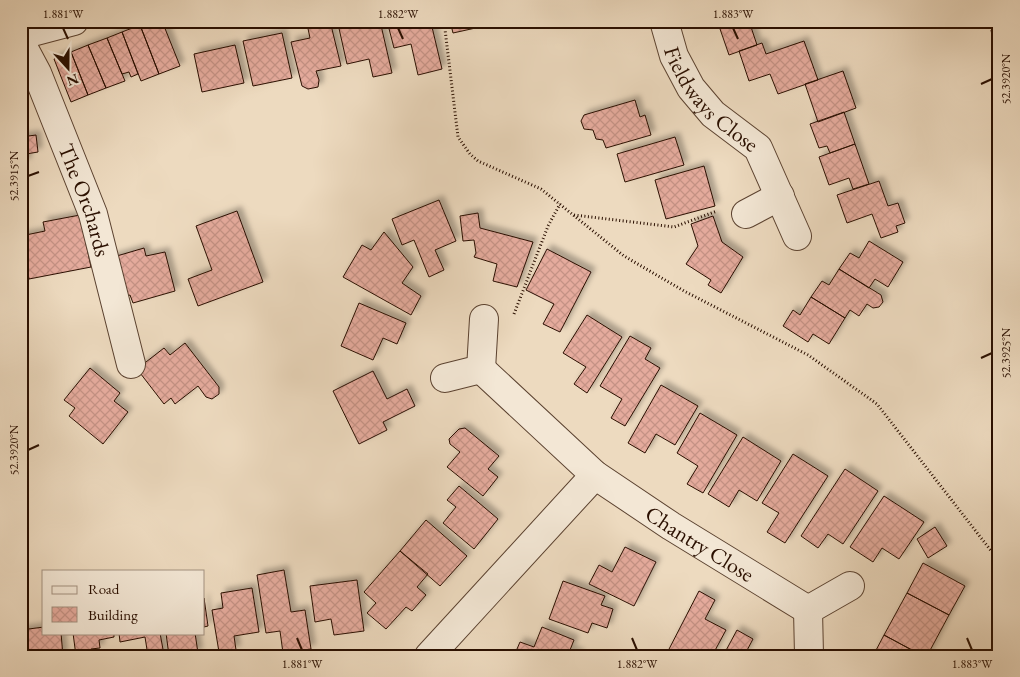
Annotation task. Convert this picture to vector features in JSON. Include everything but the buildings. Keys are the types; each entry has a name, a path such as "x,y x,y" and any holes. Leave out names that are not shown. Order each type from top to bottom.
{"street":[{"path":"21,35 74,21"},
{"name":"Fieldways Close","path":"664,21 674,56 691,88 712,114 758,148 798,236"},
{"name":"The Orchards","path":"21,43 37,73 93,214 131,364"},
{"path":"746,214 780,196"},
{"path":"445,378 481,369 484,320"},
{"name":"Chantry Close","path":"481,369 595,475 671,526 808,610"},
{"path":"429,656 595,475"},
{"path":"809,655 808,610 850,586"}],"path":[{"path":"444,21 458,137 470,154 478,161 541,189 624,256 684,291 808,355 877,404 999,561"},
{"path":"484,320 512,319 548,226 560,204"},
{"path":"573,215 674,226 735,205 746,214"}]}
